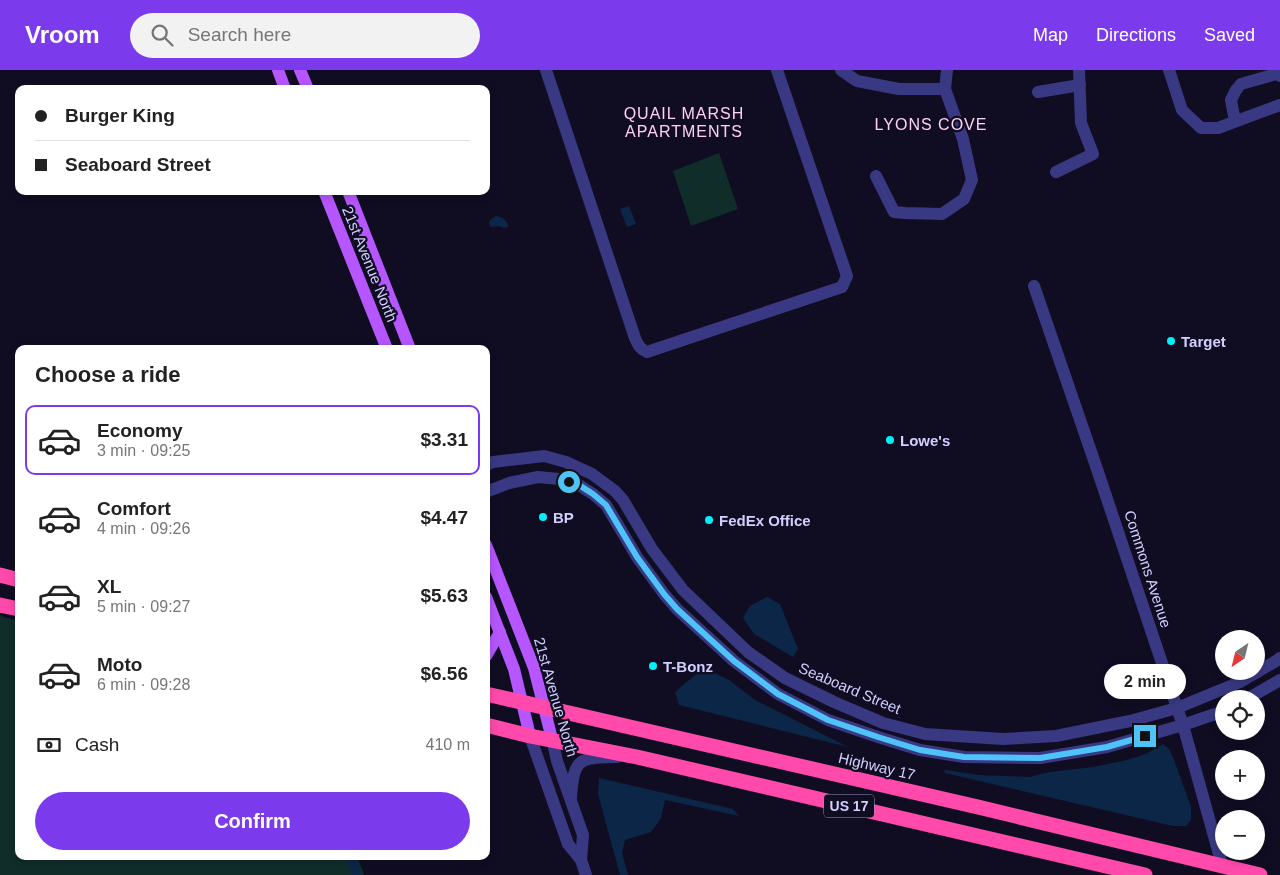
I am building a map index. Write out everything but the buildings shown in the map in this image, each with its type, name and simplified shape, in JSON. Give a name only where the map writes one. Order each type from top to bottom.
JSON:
[{"type":"highway","points":[[0,575],[15,579]]},
{"type":"highway","points":[[0,605],[15,608]]},
{"type":"highway","name":"Highway 17","points":[[490,695],[978,807],[1260,875]]},
{"type":"highway","name":"US 17","points":[[490,727],[637,757],[1145,875]]},
{"type":"main road","points":[[278,70],[284,85]]},
{"type":"main road","points":[[300,70],[306,85]]},
{"type":"main road","name":"21st Avenue North","points":[[326,195],[385,345]]},
{"type":"main road","name":"21st Avenue North","points":[[350,195],[408,345]]},
{"type":"main road","name":"21st Avenue North","points":[[490,555],[534,668],[552,739]]},
{"type":"main road","name":"21st Avenue North","points":[[490,607],[514,669],[530,736]]},
{"type":"main road","points":[[490,649],[500,632]]},
{"type":"street","points":[[546,70],[635,338],[638,346],[647,352],[842,287],[846,276],[777,70]]},
{"type":"street","points":[[841,70],[857,81],[899,89],[945,88]]},
{"type":"street","points":[[876,176],[894,212],[942,214],[964,199],[972,180],[963,139],[945,88],[947,70]]},
{"type":"street","points":[[1056,172],[1093,154],[1081,123],[1079,70]]},
{"type":"street","points":[[1169,70],[1182,110],[1201,128],[1218,128],[1280,105]]},
{"type":"street","points":[[1235,121],[1231,100],[1241,84],[1276,74],[1280,76]]},
{"type":"street","points":[[1038,92],[1080,85]]},
{"type":"street","name":"Commons Avenue","points":[[1034,286],[1183,725],[1222,865]]},
{"type":"street","name":"Seaboard Street","points":[[490,463],[544,456],[566,462],[592,474],[615,491],[623,500],[652,549],[683,590],[748,652],[785,678],[834,702],[884,723],[925,734],[1003,739],[1056,736],[1130,721],[1177,708],[1240,682],[1280,658]]},
{"type":"street","points":[[490,490],[509,483],[538,477],[559,478],[579,485],[606,505],[637,557],[677,609],[734,661],[778,694],[828,720],[920,750],[964,757],[1040,758],[1107,747],[1215,714]]},
{"type":"street","points":[[1263,690],[1280,680]]},
{"type":"street","name":"21st Avenue North","points":[[530,736],[568,844],[581,860],[586,875]]},
{"type":"street","name":"21st Avenue North","points":[[552,739],[556,761],[583,835],[581,860]]},
{"type":"street","points":[[570,802],[574,770],[580,763],[586,759],[637,757]]},
{"type":"green space","points":[[719,153],[738,209],[691,226],[673,171]]},
{"type":"green space","points":[[0,616],[15,620],[15,860],[358,860],[364,875],[0,875]]},
{"type":"water","points":[[629,206],[636,224],[627,227],[620,209]]},
{"type":"water","points":[[496,216],[504,219],[508,227],[491,227],[489,224],[490,220]]},
{"type":"water","points":[[767,597],[780,604],[798,649],[793,657],[754,634],[743,618],[750,606]]},
{"type":"water","points":[[706,669],[729,680],[755,700],[848,747],[679,705],[675,692],[694,676]]},
{"type":"water","points":[[1163,744],[1169,749],[1173,757],[1191,807],[1191,820],[1186,826],[1173,826],[945,773],[944,771],[978,775],[1029,777],[1127,760],[1146,754]]},
{"type":"water","points":[[599,778],[733,809],[739,816],[665,800],[661,818],[651,832],[625,840],[622,853],[628,875],[620,875],[598,794]]},
{"type":"water","points":[[346,860],[357,860],[362,875],[352,875]]},
{"type":"place","name":"Target","points":[[1171,341]]},
{"type":"place","name":"Lowe's","points":[[890,440]]},
{"type":"place","name":"BP","points":[[543,517]]},
{"type":"place","name":"FedEx Office","points":[[709,520]]},
{"type":"place","name":"T-Bonz","points":[[653,666]]},
{"type":"district","name":"QUAIL MARSH APARTMENTS","points":[[684,122]]},
{"type":"district","name":"LYONS COVE","points":[[931,124]]},
{"type":"route","points":[[569,482],[579,485],[606,505],[637,557],[677,609],[734,661],[778,694],[828,720],[920,750],[964,757],[1040,758],[1107,747],[1145,736]]}]
